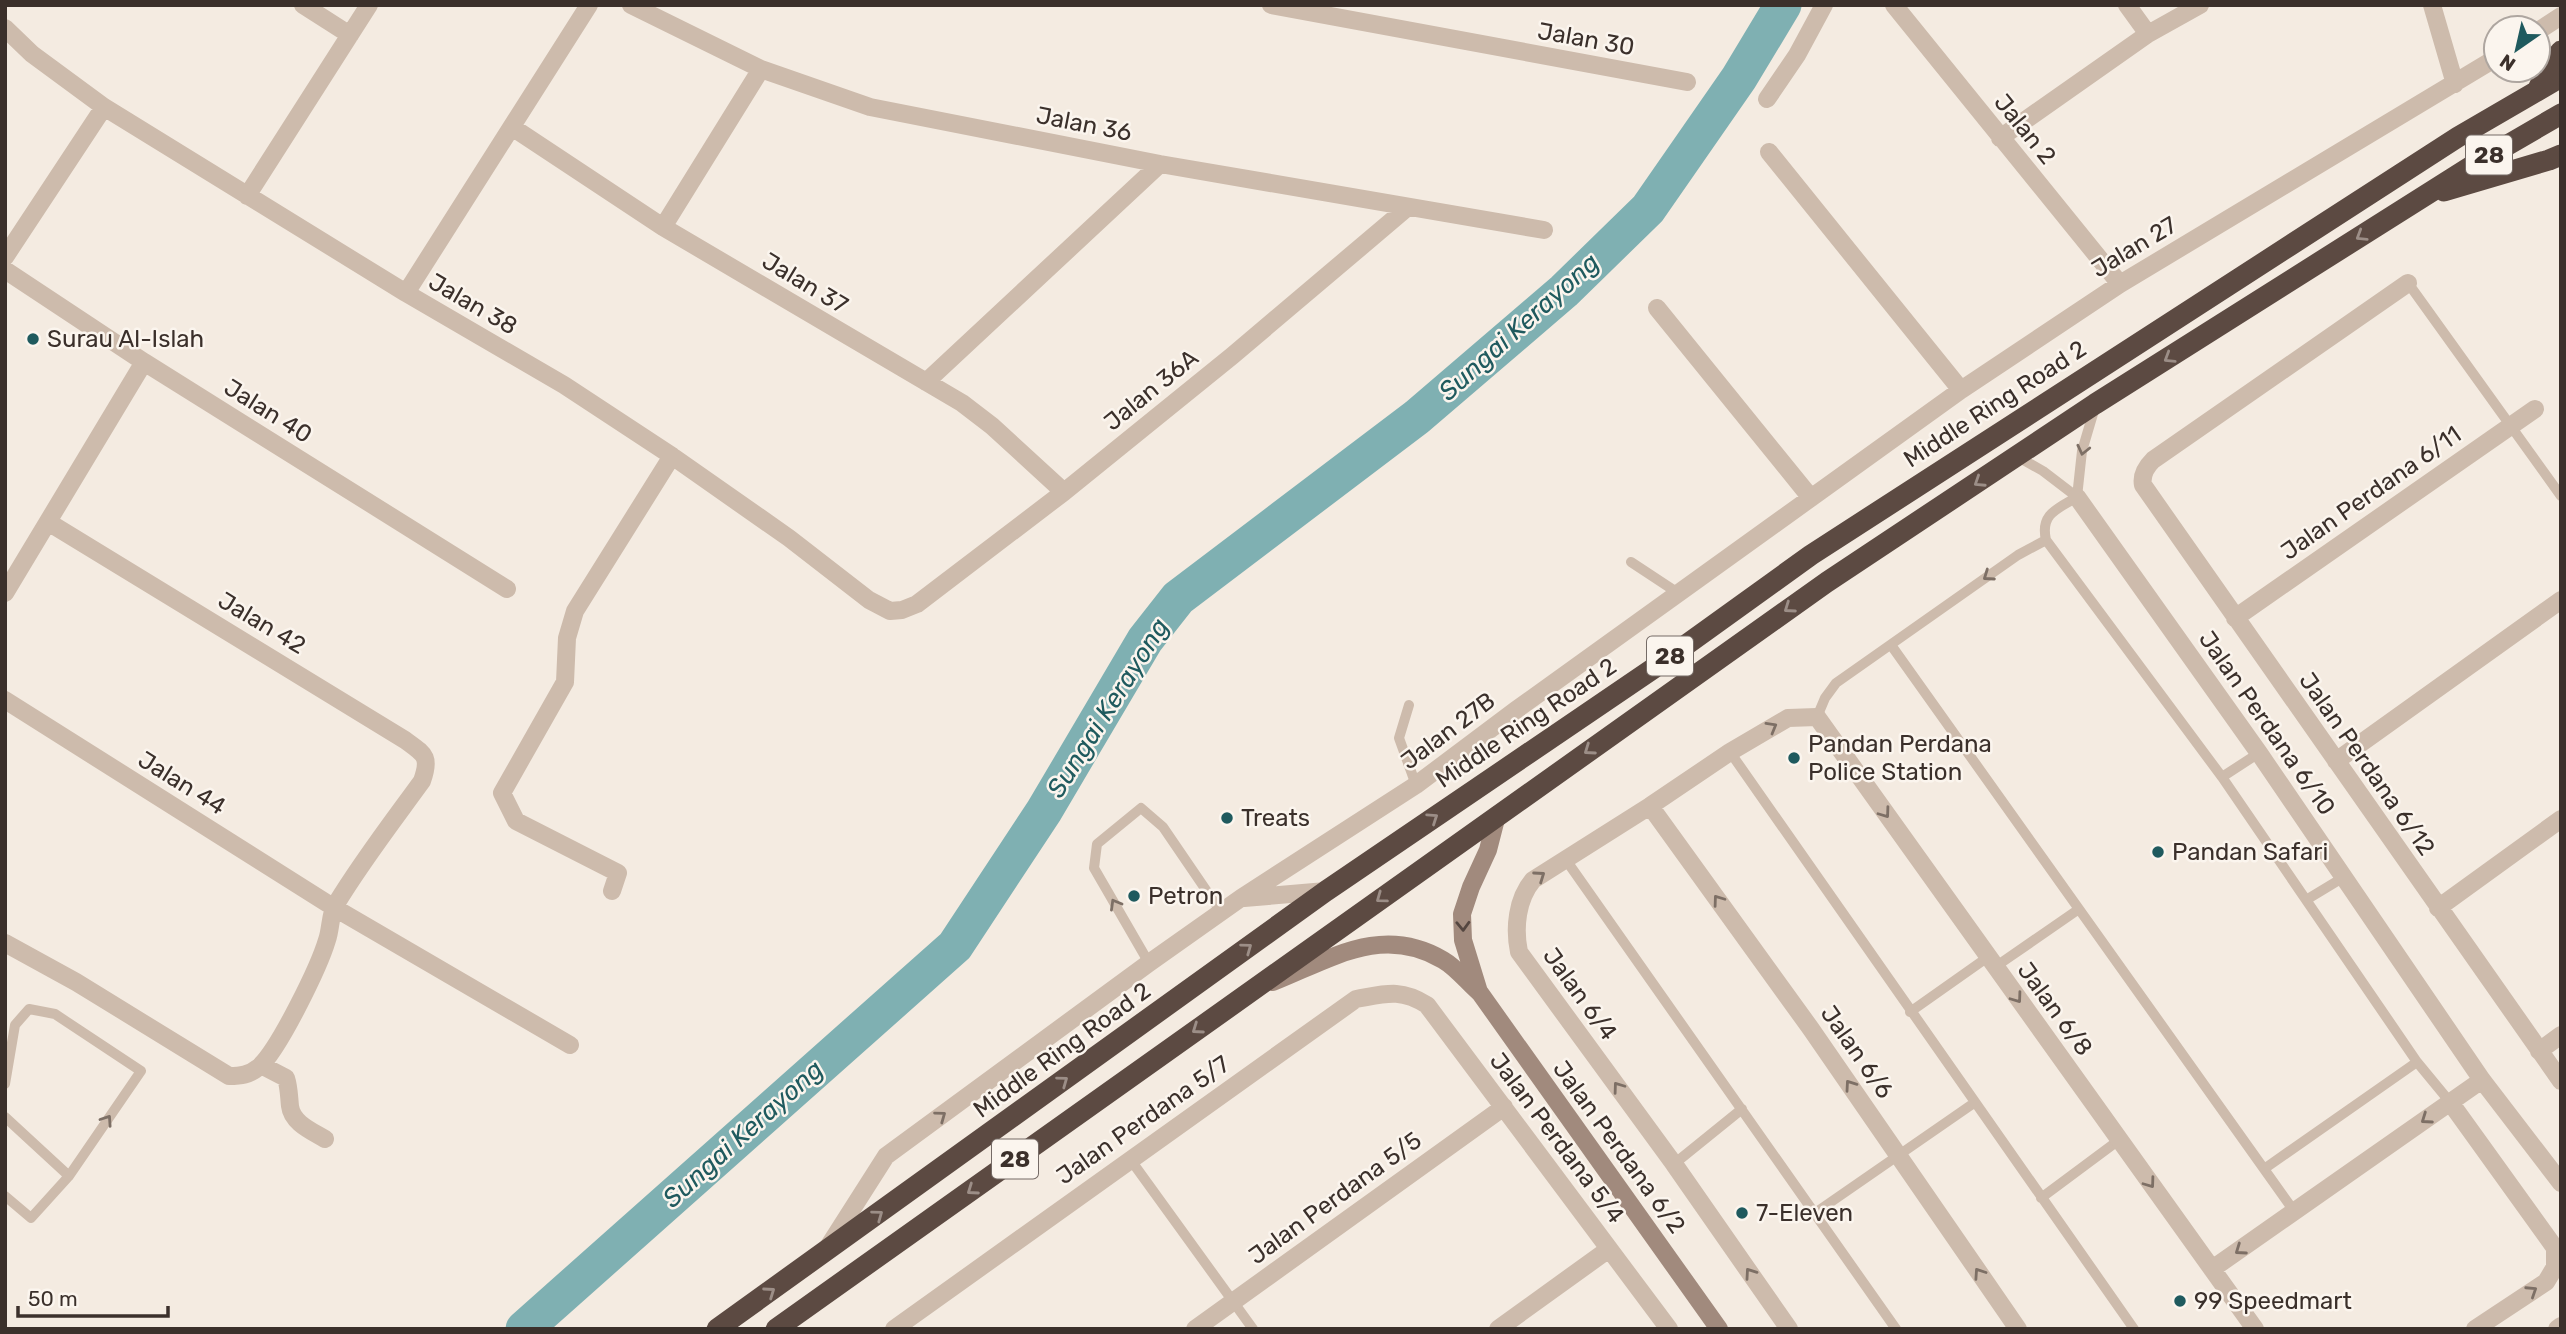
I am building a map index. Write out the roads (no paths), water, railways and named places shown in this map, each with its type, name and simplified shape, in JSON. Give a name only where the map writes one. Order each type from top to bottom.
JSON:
[{"type":"highway","points":[[2538,89],[2550,64],[2561,51]]},
{"type":"highway","name":"Middle Ring Road 2","points":[[717,1329],[1326,891],[1654,668],[1811,555],[2388,182],[2561,77]]},
{"type":"highway","name":"28","points":[[776,1329],[1827,582],[2095,404],[2419,199],[2561,114]]},
{"type":"highway","points":[[2419,199],[2561,155]]},
{"type":"street","points":[[303,5],[350,35]]},
{"type":"street","points":[[247,196],[369,5]]},
{"type":"street","points":[[406,293],[589,5]]},
{"type":"street","name":"Jalan 36","points":[[631,5],[761,69],[870,107],[1160,164],[1544,230]]},
{"type":"street","name":"Jalan 30","points":[[1270,5],[1687,82]]},
{"type":"street","points":[[1767,99],[1797,55],[1824,5]]},
{"type":"street","name":"Jalan 2","points":[[1894,5],[2120,284]]},
{"type":"street","points":[[2127,5],[2148,34]]},
{"type":"street","points":[[2000,138],[2148,34],[2200,5]]},
{"type":"street","points":[[2432,5],[2455,84]]},
{"type":"street","name":"Jalan 38","points":[[5,28],[32,54],[104,107],[406,293],[564,385],[672,456],[789,538],[869,600],[890,611],[917,604]]},
{"type":"street","name":"Jalan 27","points":[[1811,498],[1961,390],[2120,284],[2482,67]]},
{"type":"street","points":[[663,227],[761,69]]},
{"type":"street","points":[[5,257],[104,107]]},
{"type":"street","name":"Jalan 37","points":[[512,127],[663,227],[962,403],[992,426],[1064,492]]},
{"type":"street","points":[[1769,152],[1961,390]]},
{"type":"street","points":[[926,383],[1160,164]]},
{"type":"street","name":"Jalan 36A","points":[[917,604],[1064,492],[1232,356],[1408,207]]},
{"type":"street","name":"Jalan 40","points":[[5,270],[144,362],[507,589]]},
{"type":"street","name":"Jalan Perdana 6/12","points":[[2408,283],[2153,460],[2144,472],[2143,485],[2561,1081]]},
{"type":"street","points":[[1657,308],[1811,498]]},
{"type":"street","points":[[5,593],[144,362]]},
{"type":"street","name":"Jalan Perdana 6/11","points":[[2235,618],[2535,409]]},
{"type":"street","points":[[612,891],[618,873],[516,821],[502,793],[565,682],[567,638],[575,611],[672,456]]},
{"type":"street","name":"Jalan Perdana 6/10","points":[[2077,497],[2259,753],[2482,1080],[2561,1184]]},
{"type":"street","name":"Jalan 27B","points":[[823,1255],[886,1156],[1241,898],[1416,785],[1811,498]]},
{"type":"street","name":"Jalan 42","points":[[48,522],[424,754],[427,762],[422,780],[333,907]]},
{"type":"street","points":[[2336,761],[2561,600]]},
{"type":"street","name":"Jalan 44","points":[[5,700],[333,907],[570,1045]]},
{"type":"street","name":"Jalan 6/4","points":[[1788,1329],[1674,1164],[1519,952],[1516,936],[1523,892],[1533,880],[1730,752],[1788,718],[1817,717]]},
{"type":"street","name":"Jalan 6/8","points":[[1817,717],[2255,1329]]},
{"type":"street","name":"Jalan 6/6","points":[[1650,806],[1811,1029],[2018,1329]]},
{"type":"street","name":"Jalan Perdana 6/2","points":[[1480,993],[1463,940],[1462,914],[1488,850],[1497,815]]},
{"type":"street","points":[[2438,908],[2561,819]]},
{"type":"street","points":[[1241,898],[1326,891]]},
{"type":"street","points":[[5,943],[76,982],[229,1076],[242,1076],[261,1065],[279,1040],[322,954],[333,907]]},
{"type":"street","name":"Jalan Perdana 6/2","points":[[1253,990],[1364,946],[1388,943],[1416,946],[1446,961],[1480,993],[1719,1329]]},
{"type":"street","name":"Jalan Perdana 5/4","points":[[1394,992],[1413,996],[1427,1005],[1669,1329]]},
{"type":"street","name":"Jalan Perdana 5/7","points":[[894,1329],[1356,999],[1394,992]]},
{"type":"street","points":[[2539,1051],[2561,1035]]},
{"type":"street","points":[[261,1065],[286,1078],[290,1110],[305,1127],[325,1139]]},
{"type":"street","points":[[2212,1269],[2482,1080]]},
{"type":"street","points":[[2450,1102],[2556,1248],[2555,1266],[2546,1282],[2475,1329]]},
{"type":"street","name":"Jalan Perdana 5/5","points":[[1195,1329],[1504,1107]]},
{"type":"street","points":[[1498,1329],[1609,1249]]},
{"type":"lane","points":[[2408,283],[2561,496]]},
{"type":"lane","points":[[2077,497],[2082,451],[2095,404]]},
{"type":"lane","points":[[2018,457],[2043,471],[2077,497]]},
{"type":"lane","points":[[2077,497],[2050,514],[2043,528],[2046,540],[2222,777],[2417,1062],[2450,1102]]},
{"type":"lane","points":[[1817,717],[1825,698],[1836,683],[2018,555],[2046,540]]},
{"type":"lane","points":[[1631,562],[1678,593]]},
{"type":"lane","points":[[1891,645],[2294,1211]]},
{"type":"lane","points":[[1409,705],[1399,738],[1416,785]]},
{"type":"lane","points":[[1730,752],[2134,1329]]},
{"type":"lane","points":[[2222,777],[2259,753]]},
{"type":"lane","points":[[1149,963],[1094,868],[1097,844],[1140,808],[1163,827],[1221,912]]},
{"type":"lane","points":[[1566,860],[1896,1329]]},
{"type":"lane","points":[[2306,900],[2344,877]]},
{"type":"lane","points":[[1910,1012],[2079,909]]},
{"type":"lane","points":[[5,1084],[15,1025],[29,1010],[55,1014],[141,1071],[69,1176],[31,1218],[5,1196]]},
{"type":"lane","points":[[2264,1169],[2417,1062]]},
{"type":"lane","points":[[1815,1213],[1974,1103]]},
{"type":"lane","points":[[1674,1164],[1742,1109]]},
{"type":"lane","points":[[5,1117],[69,1176]]},
{"type":"lane","points":[[2040,1198],[2119,1140]]},
{"type":"lane","points":[[1130,1159],[1253,1329]]},
{"type":"waterway","name":"Sungai Kerayong","points":[[524,1329],[955,946],[1044,811],[1145,640],[1178,598],[1417,417],[1564,291],[1648,209],[1739,78],[1783,5]]},
{"type":"place","name":"Surau Al-Islah","points":[[33,339]]},
{"type":"place","name":"Pandan Perdana Police Station","points":[[1794,758]]},
{"type":"place","name":"Treats","points":[[1227,818]]},
{"type":"place","name":"Pandan Safari","points":[[2158,852]]},
{"type":"place","name":"Petron","points":[[1134,896]]},
{"type":"place","name":"7-Eleven","points":[[1742,1213]]},
{"type":"place","name":"99 Speedmart","points":[[2180,1301]]}]
